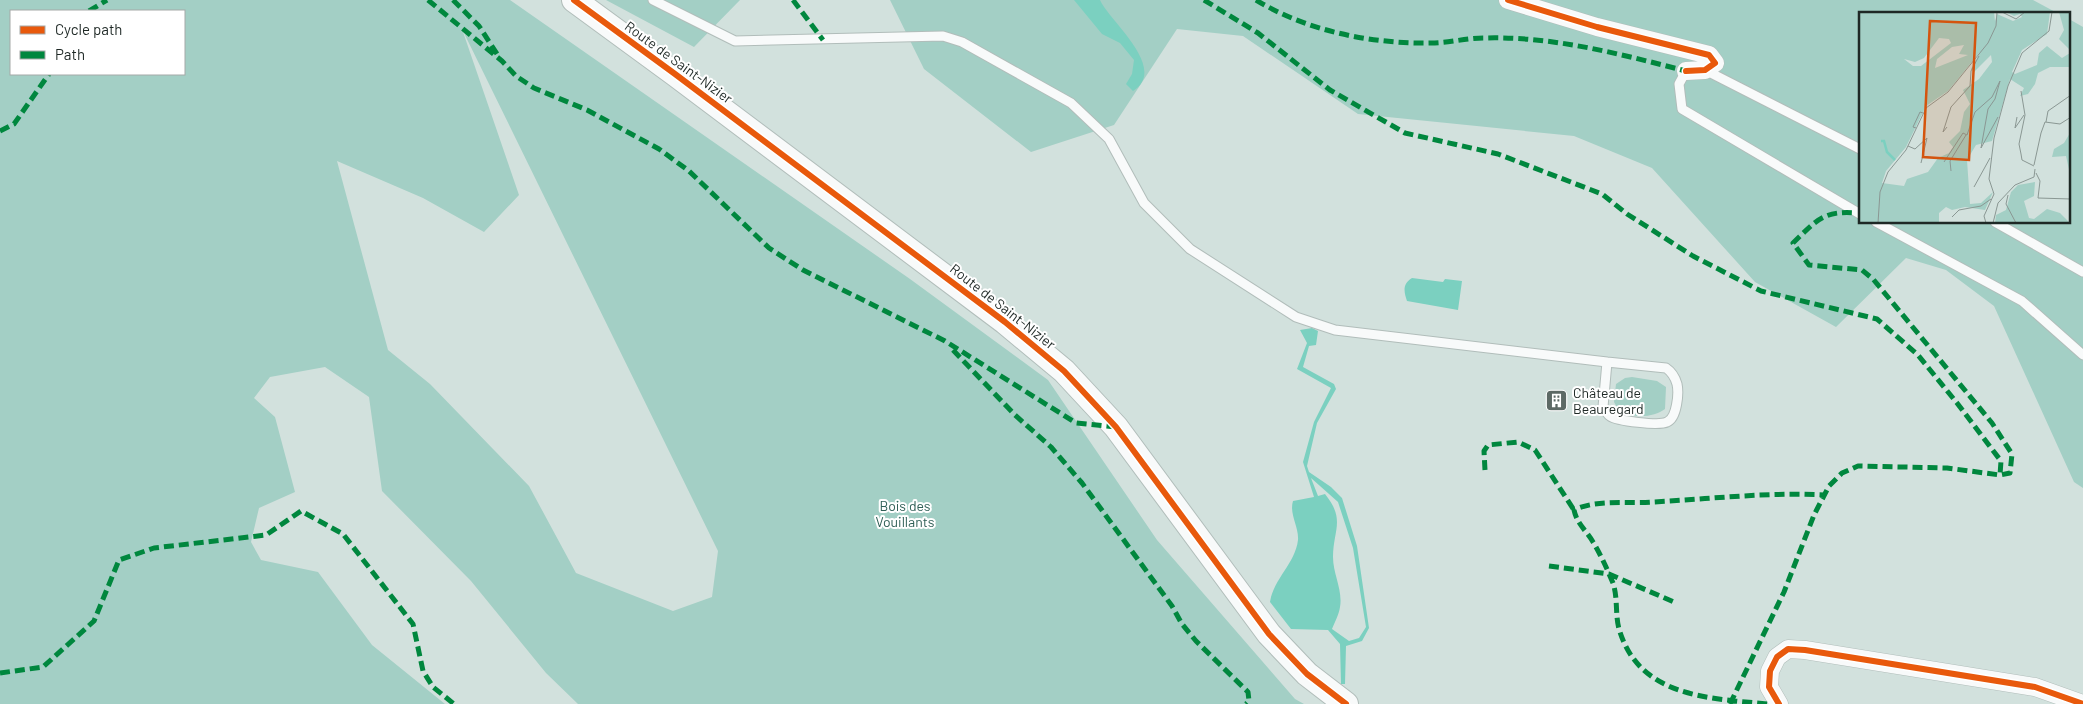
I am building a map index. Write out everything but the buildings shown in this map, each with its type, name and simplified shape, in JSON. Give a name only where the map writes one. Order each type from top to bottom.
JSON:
[{"type":"main road","name":"Route de Saint-Nizier","points":[[574,0],[1005,322],[1064,371],[1116,427],[1269,634],[1307,674],[1346,704]]},
{"type":"street","points":[[1508,0],[1597,27],[1709,55],[1715,63],[1705,70],[1686,71]]},
{"type":"street","points":[[1780,704],[1769,687],[1770,671],[1777,657],[1788,649],[1805,650],[2035,687],[2083,704]]},
{"type":"lane","points":[[653,0],[735,41],[943,36],[962,42],[1071,104],[1109,139],[1144,203],[1165,226],[1190,248],[1296,317],[1335,330],[1666,368],[1673,374],[1677,385],[1675,416],[1668,422],[1661,423],[1621,420],[1609,416],[1603,407],[1607,362]]},
{"type":"lane","points":[[1705,70],[1859,148]]},
{"type":"lane","points":[[1686,71],[1679,84],[1682,109],[1859,214]]},
{"type":"lane","points":[[1880,224],[2022,301],[2083,355]]},
{"type":"lane","points":[[1999,224],[2083,272]]},
{"type":"green space","name":"Bois des Vouillants","points":[[0,0],[510,0],[910,279],[1048,380],[1157,540],[1295,699],[1304,704],[578,704],[546,673],[471,581],[382,491],[369,397],[325,367],[270,377],[254,398],[275,417],[295,492],[259,508],[251,542],[261,560],[318,572],[372,645],[445,704],[0,704]],"holes":[[[462,29],[718,551],[712,597],[673,611],[576,573],[529,486],[430,384],[388,350],[337,161],[423,198],[484,232],[519,195]]]},
{"type":"green space","points":[[606,0],[740,0],[694,47]]},
{"type":"green space","points":[[890,0],[2033,0],[2055,12],[1859,12],[1859,224],[2070,224],[2070,20],[2083,27],[2083,488],[2074,482],[1994,306],[1946,270],[1906,258],[1836,327],[1755,282],[1652,168],[1574,136],[1358,114],[1243,36],[1177,29],[1114,125],[1031,152],[924,69]]},
{"type":"green space","points":[[1632,377],[1657,381],[1666,387],[1665,409],[1653,415],[1638,416],[1630,415],[1618,408],[1614,402],[1616,384],[1625,378]]},
{"type":"shaded area","points":[[1074,0],[1100,0],[1133,45],[1141,58],[1144,70],[1142,81],[1133,91],[1126,84],[1132,74],[1134,60],[1120,43],[1102,34]]},
{"type":"shaded area","points":[[1412,278],[1443,282],[1445,279],[1462,281],[1458,310],[1407,301],[1405,286]]},
{"type":"shaded area","points":[[1312,328],[1318,331],[1316,345],[1309,346],[1303,367],[1334,384],[1336,389],[1317,423],[1307,466],[1309,472],[1331,487],[1342,498],[1357,546],[1369,628],[1362,641],[1346,646],[1345,684],[1341,684],[1340,644],[1328,630],[1291,629],[1270,602],[1272,593],[1296,549],[1298,535],[1292,511],[1293,501],[1314,497],[1303,462],[1314,422],[1331,388],[1297,369],[1307,343],[1300,330]],"holes":[[[1311,478],[1338,502],[1353,548],[1366,627],[1359,638],[1349,641],[1332,629],[1341,601],[1333,557],[1337,518],[1325,494],[1318,496]]]},
{"type":"marked path","points":[[91,10],[107,0]]},
{"type":"marked path","points":[[428,0],[502,61],[516,76],[534,88],[587,110],[659,149],[689,171],[769,248],[803,270],[945,341],[1076,423],[1116,427]]},
{"type":"marked path","points":[[453,0],[479,26],[497,54]]},
{"type":"marked path","points":[[793,0],[823,40]]},
{"type":"marked path","points":[[1204,0],[1258,33],[1330,90],[1405,133],[1498,154],[1602,194],[1627,214],[1693,256],[1761,291],[1877,319],[1918,355],[1957,403],[2001,461],[2000,475]]},
{"type":"marked path","points":[[1256,0],[1296,20],[1340,34],[1363,38],[1408,43],[1431,43],[1484,38],[1535,40],[1586,47],[1686,71]]},
{"type":"marked path","points":[[0,131],[14,124],[48,75]]},
{"type":"marked path","points":[[1730,704],[1784,592],[1814,515],[1829,486],[1842,473],[1858,466],[1947,468],[2000,475],[2010,473],[2012,454],[1992,423],[1873,279],[1862,270],[1809,265],[1793,243],[1814,223],[1828,215],[1857,213]]},
{"type":"marked path","points":[[953,350],[1015,415],[1051,447],[1082,483],[1172,606],[1182,624],[1196,641],[1248,692],[1249,701],[1246,704]]},
{"type":"marked path","points":[[1485,470],[1484,451],[1488,445],[1518,442],[1535,450],[1574,510]]},
{"type":"marked path","points":[[1767,704],[1699,696],[1678,690],[1659,681],[1642,669],[1629,652],[1619,629],[1611,578],[1599,552],[1579,523],[1574,510],[1602,503],[1653,502],[1760,495],[1824,495]]},
{"type":"marked path","points":[[0,673],[43,667],[94,621],[119,560],[154,548],[266,535],[301,511],[343,534],[413,624],[423,671],[433,687],[454,704]]},
{"type":"marked path","points":[[1549,566],[1609,574],[1674,602]]},
{"type":"cycle path","points":[[574,0],[1005,322],[1064,371],[1116,427],[1269,634],[1307,674],[1346,704]]},
{"type":"cycle path","points":[[1508,0],[1597,27],[1709,55],[1715,63],[1705,70],[1686,71]]},
{"type":"cycle path","points":[[1779,704],[1769,687],[1770,671],[1777,657],[1788,649],[1805,650],[2035,687],[2083,704]]},
{"type":"place","name":"Château de Beauregard","points":[[1557,400]]}]
